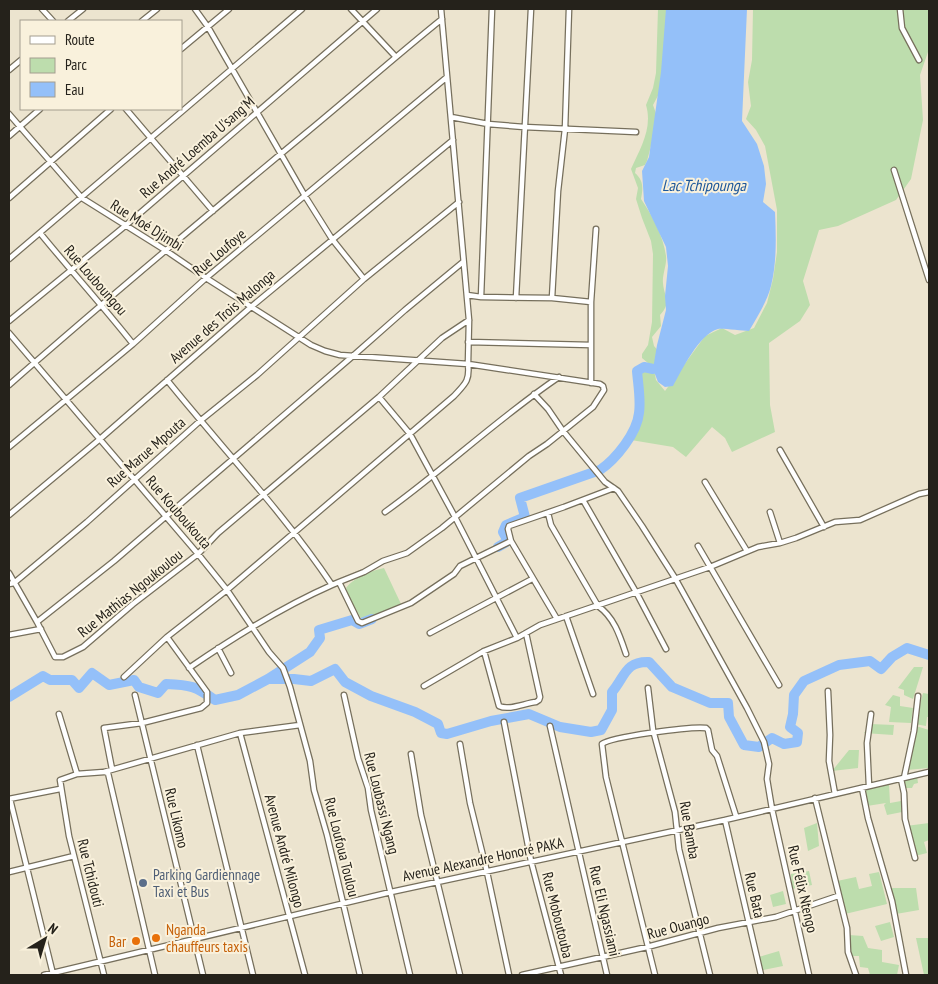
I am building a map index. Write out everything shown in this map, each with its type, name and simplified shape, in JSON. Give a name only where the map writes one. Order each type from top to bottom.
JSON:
[{"type":"street","points":[[42,9],[51,20]]},
{"type":"street","points":[[69,20],[83,9]]},
{"type":"street","points":[[143,20],[157,9]]},
{"type":"street","points":[[195,9],[208,27],[332,238],[364,279]]},
{"type":"street","points":[[182,48],[229,9]]},
{"type":"street","points":[[9,259],[302,9]]},
{"type":"street","points":[[351,9],[395,56]]},
{"type":"street","name":"Rue André Loemba U'sang'M","points":[[9,321],[125,226],[377,9]]},
{"type":"street","points":[[124,677],[167,637],[228,590],[295,534],[347,486],[454,396],[467,381],[469,373],[469,320],[441,9]]},
{"type":"street","points":[[481,297],[492,9]]},
{"type":"street","points":[[516,298],[531,9]]},
{"type":"street","points":[[552,298],[558,191],[565,129],[569,9]]},
{"type":"street","points":[[900,9],[902,28],[919,60]]},
{"type":"street","points":[[9,385],[165,250],[395,56],[442,19]]},
{"type":"street","points":[[9,70],[20,61]]},
{"type":"street","name":"Rue Loufoye","points":[[9,448],[133,344],[206,278],[447,78]]},
{"type":"street","points":[[9,136],[39,110]]},
{"type":"street","points":[[9,198],[110,110]]},
{"type":"street","points":[[127,110],[213,211]]},
{"type":"street","name":"Rue Moé Djimbi","points":[[9,114],[82,198],[251,307],[325,351],[340,355],[468,364],[591,383]]},
{"type":"street","points":[[451,117],[488,124],[524,127],[636,132]]},
{"type":"street","name":"Avenue des Trois Malonga","points":[[9,514],[100,439],[332,238],[454,140]]},
{"type":"street","points":[[894,170],[929,280]]},
{"type":"street","name":"Rue Marue Mpouta","points":[[11,584],[87,522],[364,279],[459,202]]},
{"type":"street","points":[[189,668],[218,648],[304,598],[332,584],[364,572],[383,560],[407,553],[593,407],[604,390],[603,386],[591,383],[591,302],[596,229]]},
{"type":"street","name":"Rue Louboungou","points":[[40,234],[70,271],[102,305],[133,344]]},
{"type":"street","points":[[38,622],[114,560],[463,262]]},
{"type":"street","points":[[467,295],[481,297],[552,298],[591,302]]},
{"type":"street","points":[[198,554],[218,532],[379,397],[442,338],[469,320]]},
{"type":"street","name":"Rue Kouboukouta","points":[[9,333],[228,590],[269,652],[283,668],[300,725]]},
{"type":"street","points":[[468,342],[591,346]]},
{"type":"street","points":[[386,512],[534,394],[559,377]]},
{"type":"street","points":[[167,380],[264,495],[312,555],[332,584]]},
{"type":"street","name":"Rue Félix Ntengo","points":[[534,394],[605,482],[618,490],[642,526],[675,578],[764,742],[769,764],[767,778],[772,809],[809,975]]},
{"type":"street","points":[[379,397],[410,434],[517,638]]},
{"type":"street","points":[[780,450],[824,528]]},
{"type":"street","points":[[705,482],[746,551]]},
{"type":"street","points":[[557,619],[511,541],[508,528],[509,526],[614,488]]},
{"type":"street","points":[[424,686],[484,651],[517,638],[540,625],[710,567],[758,547],[780,544],[835,522],[860,520],[920,494],[929,492]]},
{"type":"street","points":[[583,500],[636,592],[666,649]]},
{"type":"street","points":[[548,512],[551,525],[598,606],[607,612],[626,654]]},
{"type":"street","points":[[770,512],[780,544]]},
{"type":"street","points":[[339,582],[358,621],[364,624],[412,603],[454,574],[460,566],[511,541]]},
{"type":"street","points":[[698,546],[779,685]]},
{"type":"street","name":"Rue Mathias Ngoukoulou","points":[[9,573],[11,584],[38,622],[53,655],[58,658],[83,647],[133,604],[198,554]]},
{"type":"street","points":[[430,633],[532,579]]},
{"type":"street","points":[[566,616],[594,694]]},
{"type":"street","points":[[9,635],[41,630]]},
{"type":"street","points":[[484,651],[499,706],[508,708],[536,702],[540,697],[526,633]]},
{"type":"street","points":[[112,769],[104,728],[142,723],[201,708],[206,705],[206,692],[167,637]]},
{"type":"street","points":[[218,648],[231,673]]},
{"type":"street","name":"Rue Bamba","points":[[648,688],[654,733],[675,812],[679,849],[710,975]]},
{"type":"street","points":[[828,691],[829,762],[835,794]]},
{"type":"street","name":"Rue Likomo","points":[[135,695],[203,975]]},
{"type":"street","name":"Rue Loubassi Ngang","points":[[344,695],[358,758],[368,788],[370,810],[410,975]]},
{"type":"street","points":[[915,858],[905,818],[903,778],[914,731],[918,696]]},
{"type":"street","points":[[59,714],[77,774],[104,772],[240,733],[300,725]]},
{"type":"street","points":[[870,786],[867,744],[871,714]]},
{"type":"street","name":"Rue Moboutouba","points":[[504,722],[531,862],[561,975]]},
{"type":"street","name":"Rue Loufoua Toulou","points":[[300,725],[310,761],[314,790],[327,836],[360,975]]},
{"type":"street","name":"Rue Eli Ngassiami","points":[[550,726],[607,975]]},
{"type":"street","points":[[654,975],[606,777],[602,744],[615,739],[654,733],[707,728],[712,750],[717,756],[736,816]]},
{"type":"street","name":"Avenue André Milongo","points":[[240,733],[305,975]]},
{"type":"street","points":[[460,744],[470,803],[509,975]]},
{"type":"street","points":[[197,745],[254,975]]},
{"type":"street","points":[[411,754],[421,815],[460,975]]},
{"type":"street","points":[[104,772],[108,773],[155,975]]},
{"type":"street","name":"Avenue Alexandre Honoré PAKA","points":[[44,975],[391,892],[676,829],[725,820],[929,772]]},
{"type":"street","name":"Rue Tchidouti","points":[[77,774],[63,778],[60,781],[60,789],[74,856],[104,975]]},
{"type":"street","points":[[862,788],[868,818],[892,901],[906,975]]},
{"type":"street","points":[[53,974],[10,799],[60,789]]},
{"type":"street","points":[[815,798],[847,928],[848,952],[856,975]]},
{"type":"street","name":"Rue Bata","points":[[725,820],[761,975]]},
{"type":"street","points":[[9,872],[74,856]]},
{"type":"street","name":"Rue Ouango","points":[[522,975],[647,947],[718,928],[795,912],[838,896]]},
{"type":"green space","points":[[658,9],[672,9],[661,90],[653,105],[658,119],[647,161],[645,165],[636,168],[635,173],[642,185],[641,199],[656,226],[666,256],[663,280],[666,306],[660,315],[661,326],[652,337],[654,346],[662,355],[657,366],[653,365],[656,380],[665,391],[705,336],[722,328],[735,335],[754,328],[767,303],[773,279],[777,252],[777,210],[765,146],[756,130],[746,119],[751,106],[748,82],[752,60],[753,9],[929,9],[929,49],[920,75],[923,120],[911,179],[896,200],[838,226],[819,230],[803,281],[810,305],[800,321],[769,343],[770,405],[775,432],[732,452],[725,438],[712,427],[686,457],[673,447],[631,440],[638,396],[638,377],[648,363],[642,358],[642,354],[648,345],[652,322],[653,254],[651,241],[636,199],[638,188],[631,169],[647,130],[648,114],[646,105],[653,88],[656,73]]},
{"type":"green space","points":[[384,568],[401,604],[369,620],[362,620],[346,588],[358,578]]},
{"type":"green space","points":[[914,667],[923,667],[913,699],[904,695],[904,690],[898,688]]},
{"type":"green space","points":[[923,693],[929,694],[929,717],[927,717],[926,726],[915,724]]},
{"type":"green space","points":[[893,695],[900,697],[900,706],[913,708],[911,723],[889,722],[891,707],[885,705]]},
{"type":"green space","points":[[870,724],[894,725],[893,735],[864,733]]},
{"type":"green space","points":[[916,726],[929,730],[929,768],[907,770]]},
{"type":"green space","points":[[849,750],[859,750],[858,768],[832,771]]},
{"type":"green space","points":[[917,776],[918,783],[914,784],[912,788],[904,788],[903,779]]},
{"type":"green space","points":[[889,784],[890,803],[901,801],[902,812],[887,815],[884,805],[886,803],[867,806],[865,788]]},
{"type":"green space","points":[[817,823],[819,846],[808,851],[804,828]]},
{"type":"green space","points":[[929,823],[929,840],[924,842],[927,853],[915,856],[906,826]]},
{"type":"green space","points":[[809,871],[812,885],[792,889],[791,874]]},
{"type":"green space","points":[[879,872],[887,904],[845,914],[837,881],[856,877],[859,889],[872,886],[869,874]]},
{"type":"green space","points":[[891,888],[916,888],[919,910],[896,914]]},
{"type":"green space","points":[[783,891],[786,904],[773,907],[770,895]]},
{"type":"green space","points":[[890,922],[894,937],[881,941],[875,926]]},
{"type":"green space","points":[[849,935],[863,936],[868,948],[882,950],[882,962],[899,965],[897,975],[870,975],[868,968],[860,967],[859,956],[852,956]]},
{"type":"green space","points":[[916,938],[929,938],[929,975],[924,975]]},
{"type":"green space","points":[[779,951],[783,966],[758,971],[755,958]]},
{"type":"water","name":"Lac Tchipounga","points":[[666,9],[747,9],[742,121],[757,144],[764,166],[766,184],[763,202],[775,212],[776,240],[771,286],[764,304],[749,331],[718,329],[711,332],[692,353],[673,386],[665,387],[658,382],[653,369],[666,310],[665,296],[668,266],[666,247],[644,201],[642,171],[649,157],[661,72]]},
{"type":"waterway","points":[[498,547],[508,541],[503,532],[506,525],[525,517],[520,498],[600,470],[613,459],[625,445],[637,421],[640,403],[637,371],[644,367],[653,369]]},
{"type":"waterway","points":[[9,697],[43,676],[50,680],[72,680],[79,688],[92,673],[109,685],[134,680],[139,687],[158,693],[166,684],[181,685],[197,689],[215,700],[238,695],[268,679],[310,652],[320,638],[319,630],[352,620],[359,624],[372,619]]},
{"type":"waterway","points":[[268,679],[311,681],[335,669],[345,682],[371,696],[415,712],[438,724],[441,733],[447,734],[491,721],[529,714],[560,727],[591,732],[601,730],[612,710],[612,692],[626,671],[635,664],[649,662],[672,687],[710,703],[728,703],[729,717],[744,745],[759,747],[772,738],[784,744],[797,742],[798,733],[790,727],[794,695],[804,681],[839,665],[870,661],[881,669],[892,657],[907,648],[929,655]]},
{"type":"place","name":"Parking Gardiennage Taxi et Bus","points":[[143,883]]},
{"type":"place","name":"Nganda chauffeurs taxis","points":[[156,938]]},
{"type":"place","name":"Bar","points":[[136,941]]}]
